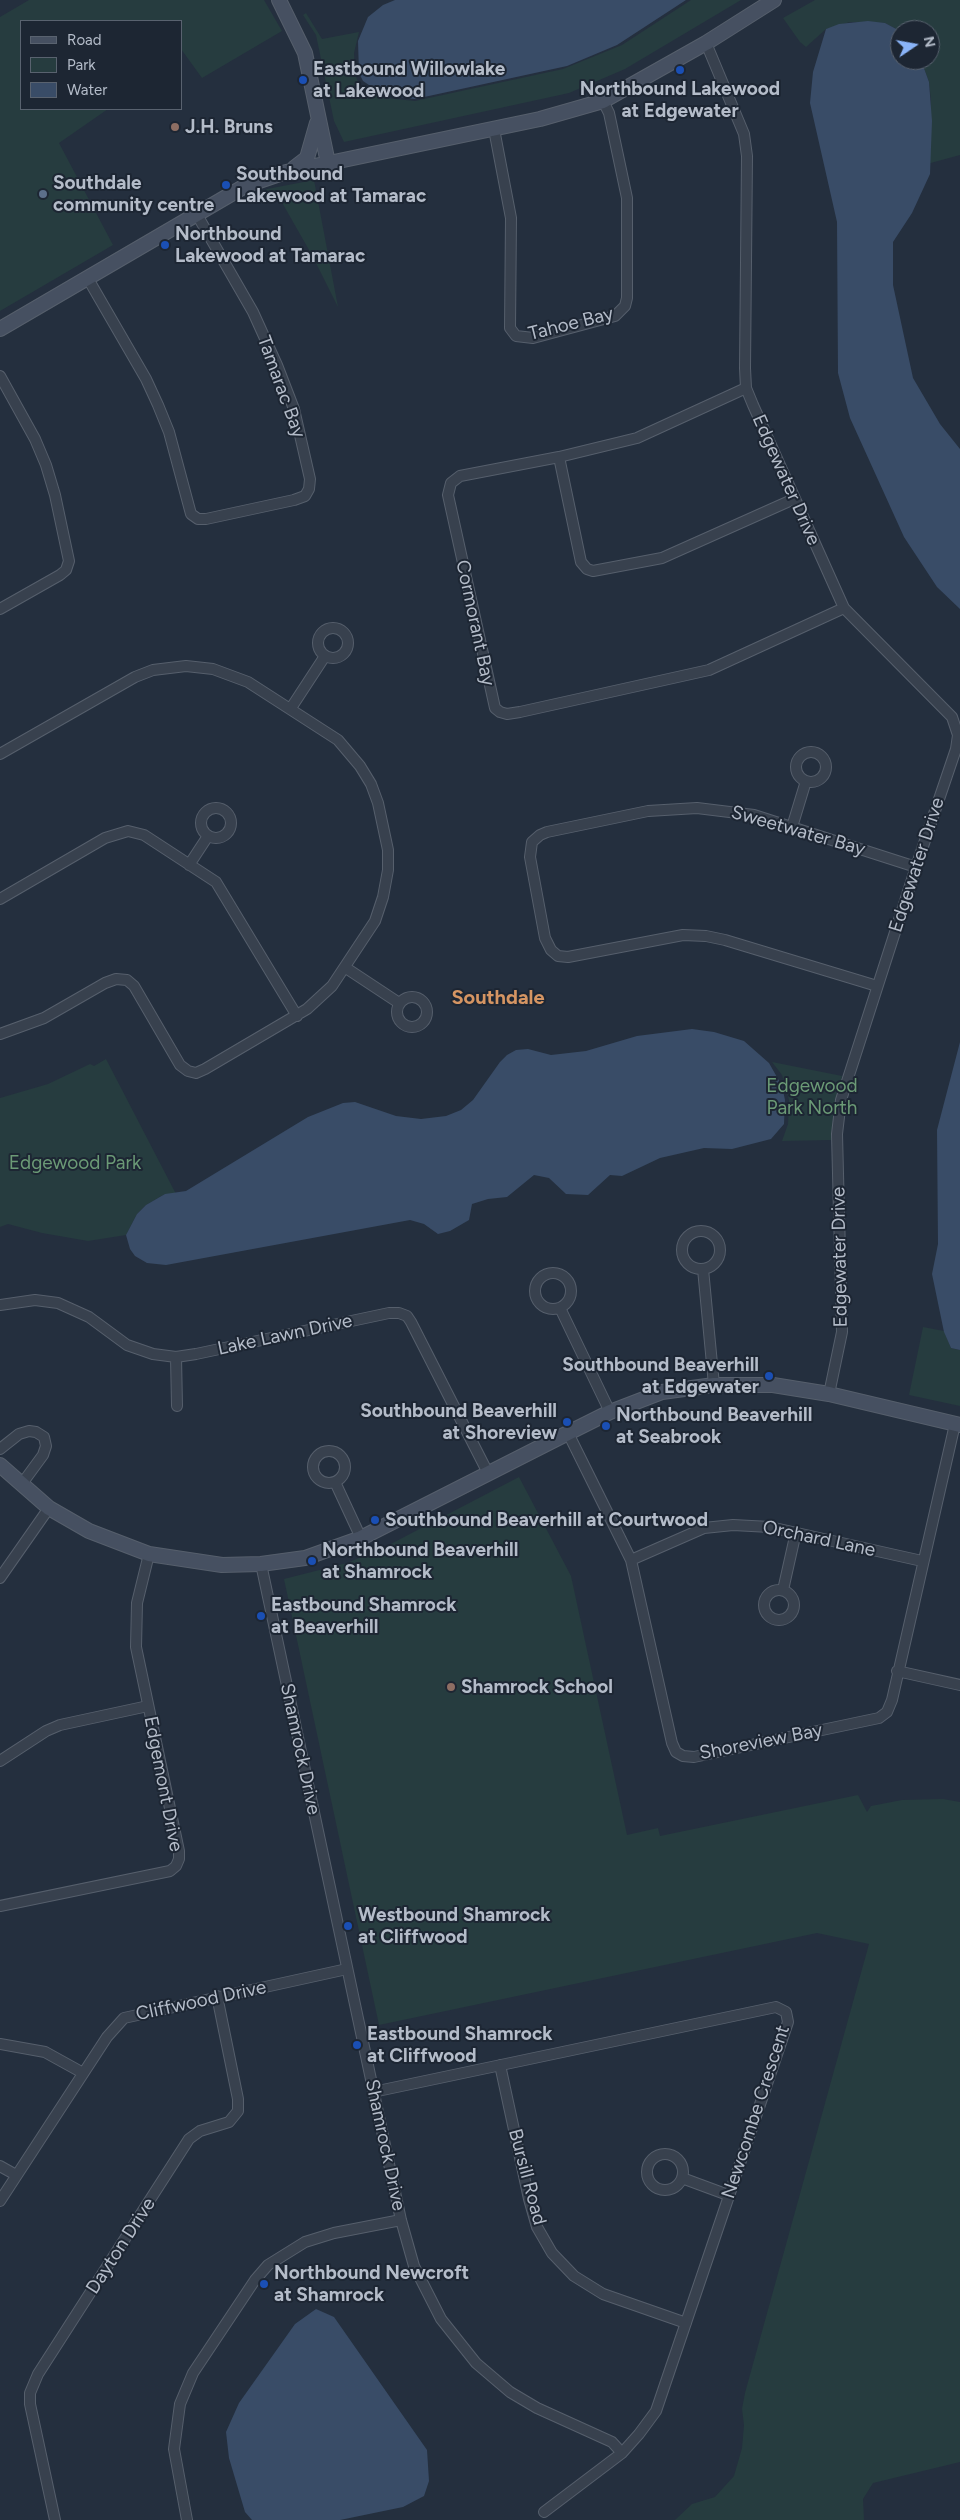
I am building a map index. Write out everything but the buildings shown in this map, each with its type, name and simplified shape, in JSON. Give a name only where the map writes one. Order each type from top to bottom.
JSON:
[{"type":"street","points":[[279,0],[300,41],[328,164]]},
{"type":"street","points":[[0,329],[245,186],[286,172],[571,111],[603,101],[706,43],[774,0]]},
{"type":"street","name":"Edgewater Drive","points":[[706,43],[744,134],[747,156],[746,388],[844,608],[952,717],[958,731],[956,749],[916,866],[841,1100],[838,1116],[842,1332],[829,1394]]},
{"type":"street","name":"Tahoe Bay","points":[[494,128],[511,218],[510,328],[516,336],[532,338],[615,316],[625,306],[627,298],[627,198],[609,113],[603,101]]},
{"type":"street","points":[[286,172],[308,158],[318,117]]},
{"type":"street","name":"Tamarac Bay","points":[[87,277],[146,379],[158,405],[169,432],[191,514],[198,519],[206,519],[305,496],[310,489],[310,479],[294,409],[253,312],[196,213]]},
{"type":"street","points":[[0,376],[36,440],[46,465],[69,561],[66,570],[0,609]]},
{"type":"street","name":"Cormorant Bay","points":[[746,388],[637,438],[559,457],[460,476],[455,479],[448,489],[491,697],[495,708],[507,714],[520,712],[710,670],[844,608]]},
{"type":"street","points":[[559,457],[581,562],[594,572],[662,558],[794,499]]},
{"type":"street","points":[[291,708],[325,656]]},
{"type":"street","points":[[0,754],[135,677],[153,670],[186,666],[213,669],[248,682],[338,740],[360,766],[371,784],[383,824],[388,850],[388,870],[383,897],[375,921],[346,968],[315,1004],[196,1073],[188,1071],[180,1065],[134,986],[127,980],[116,979],[106,983],[44,1018],[0,1034]]},
{"type":"street","points":[[792,827],[806,781]]},
{"type":"street","name":"Sweetwater Bay","points":[[877,986],[706,936],[683,935],[660,938],[568,957],[558,956],[551,950],[545,938],[530,857],[532,842],[540,835],[668,808],[728,810],[754,815],[916,866]]},
{"type":"street","points":[[0,899],[116,833],[128,831],[144,835],[216,882],[296,1016]]},
{"type":"street","points":[[189,865],[208,836]]},
{"type":"street","points":[[346,968],[399,1003]]},
{"type":"street","points":[[703,1268],[714,1385]]},
{"type":"street","name":"Lake Lawn Drive","points":[[0,1305],[35,1300],[58,1303],[89,1317],[127,1345],[152,1354],[176,1357],[389,1313],[399,1313],[407,1316],[412,1322],[488,1473]]},
{"type":"street","points":[[560,1308],[610,1412]]},
{"type":"street","points":[[176,1357],[177,1406]]},
{"type":"street","points":[[0,1465],[49,1508],[89,1531],[149,1554],[186,1562],[222,1565],[262,1564],[304,1558],[361,1538],[568,1432],[610,1412],[662,1392],[714,1385],[773,1385],[829,1394],[957,1424]]},
{"type":"street","name":"Shoreview Bay","points":[[568,1432],[631,1560],[672,1743],[676,1752],[683,1756],[694,1757],[878,1718],[886,1712],[892,1700],[922,1562],[957,1424]]},
{"type":"street","points":[[0,1448],[20,1434],[29,1431],[36,1432],[44,1437],[46,1446],[43,1456],[21,1485]]},
{"type":"street","points":[[335,1482],[361,1538]]},
{"type":"street","points":[[0,1578],[49,1508]]},
{"type":"street","name":"Orchard Lane","points":[[631,1560],[704,1528],[733,1525],[770,1526],[922,1562]]},
{"type":"street","points":[[783,1590],[796,1532]]},
{"type":"street","name":"Edgemont Drive","points":[[0,1906],[170,1871],[176,1866],[179,1851],[136,1647],[135,1624],[137,1603],[149,1554]]},
{"type":"street","name":"Shamrock Drive","points":[[262,1564],[373,2092],[401,2220],[414,2266],[427,2294],[457,2343],[476,2363],[510,2392],[537,2408],[612,2442],[622,2453]]},
{"type":"street","points":[[897,1671],[960,1685]]},
{"type":"street","points":[[0,1761],[46,1731],[60,1725],[148,1706]]},
{"type":"street","name":"Cliffwood Drive","points":[[0,2200],[107,2037],[124,2018],[217,1996],[347,1969]]},
{"type":"street","name":"Dayton Drive","points":[[55,2520],[30,2404],[30,2393],[38,2374],[189,2139],[200,2131],[229,2122],[238,2111],[238,2099],[217,1996]]},
{"type":"street","name":"Newcombe Crescent","points":[[373,2092],[776,2006],[786,2012],[788,2022],[656,2411],[640,2434],[622,2453],[544,2512]]},
{"type":"street","points":[[0,2044],[45,2052],[83,2073]]},
{"type":"street","name":"Bursill Road","points":[[500,2065],[529,2199],[538,2227],[552,2253],[574,2276],[603,2294],[686,2323]]},
{"type":"street","points":[[0,2166],[16,2175]]},
{"type":"street","points":[[682,2178],[728,2195]]},
{"type":"street","points":[[187,2520],[174,2449],[180,2404],[193,2373],[255,2280],[268,2265],[305,2242],[334,2233],[401,2220]]},
{"type":"green space","name":"Southdale community centre","points":[[29,0],[264,0],[282,31],[202,78],[182,50],[182,20],[20,20],[20,110],[107,110],[59,143],[113,245],[0,311],[0,17]]},
{"type":"green space","points":[[691,0],[741,0],[625,69],[569,93],[344,142],[334,121],[316,35],[303,15],[306,13],[322,39],[359,32],[354,53],[355,74],[360,87],[386,98],[415,101],[563,69],[622,45]]},
{"type":"green space","points":[[815,0],[960,0],[960,155],[927,164],[931,146],[931,100],[929,82],[925,70],[940,70],[940,20],[890,20],[890,26],[885,23],[850,22],[826,29],[806,47],[800,42],[783,18]]},
{"type":"green space","points":[[314,180],[338,307],[313,257],[276,192],[258,195],[267,189]]},
{"type":"green space","name":"Edgewood Park","points":[[106,1059],[176,1194],[165,1194],[146,1205],[137,1214],[126,1235],[88,1241],[42,1233],[8,1224],[0,1227],[0,1098],[48,1084],[90,1064],[94,1066]]},
{"type":"green space","name":"Edgewood Park North","points":[[772,1062],[842,1076],[834,1107],[831,1140],[782,1141],[788,1124],[789,1100],[782,1075]]},
{"type":"green space","points":[[923,1327],[944,1331],[951,1348],[960,1350],[960,1406],[909,1395]]},
{"type":"green space","name":"Shamrock School","points":[[519,1477],[571,1576],[627,1835],[658,1828],[660,1836],[858,1795],[867,1812],[871,1806],[902,1800],[943,1799],[960,1802],[960,2462],[873,2483],[863,2499],[864,2520],[675,2520],[692,2504],[715,2497],[734,2476],[742,2448],[744,2425],[742,2409],[745,2393],[869,1944],[817,1933],[379,2025],[284,1579],[347,1563],[385,1547]]},
{"type":"water","points":[[395,0],[686,0],[617,45],[567,66],[415,99],[384,95],[363,81],[359,73],[358,41],[368,17],[383,5]]},
{"type":"water","points":[[868,21],[885,23],[890,26],[890,70],[925,70],[929,82],[932,121],[930,174],[912,213],[893,242],[893,285],[913,378],[940,424],[960,449],[960,609],[937,587],[904,537],[850,418],[838,373],[837,222],[810,103],[813,72],[826,29],[839,24]]},
{"type":"water","points":[[692,1029],[714,1032],[744,1041],[769,1063],[782,1086],[785,1100],[784,1124],[771,1139],[732,1149],[704,1148],[660,1158],[622,1176],[610,1175],[588,1195],[566,1194],[549,1178],[534,1175],[507,1197],[488,1199],[472,1204],[469,1220],[450,1231],[438,1234],[424,1224],[410,1220],[166,1265],[147,1263],[135,1256],[130,1249],[126,1235],[137,1214],[146,1205],[165,1194],[186,1191],[308,1117],[343,1103],[355,1102],[396,1116],[421,1119],[446,1116],[461,1110],[473,1100],[500,1062],[516,1050],[528,1049],[551,1055],[586,1051],[637,1036]]},
{"type":"water","points":[[960,1042],[960,1350],[951,1348],[944,1332],[932,1274],[938,1244],[937,1130]]},
{"type":"water","points":[[316,2309],[334,2317],[427,2450],[429,2481],[424,2496],[403,2507],[340,2520],[252,2520],[245,2512],[229,2458],[226,2432],[239,2403],[295,2324]]},
{"type":"place","name":"Northbound Lakewood at Edgewater","points":[[680,70]]},
{"type":"place","name":"Eastbound Willowlake at Lakewood","points":[[303,80]]},
{"type":"place","name":"J.H. Bruns","points":[[175,127]]},
{"type":"place","name":"Southbound Lakewood at Tamarac","points":[[226,185]]},
{"type":"place","name":"Southdale community centre","points":[[43,194]]},
{"type":"place","name":"Northbound Lakewood at Tamarac","points":[[165,245]]},
{"type":"place","name":"Southbound Beaverhill at Edgewater","points":[[769,1376]]},
{"type":"place","name":"Southbound Beaverhill at Shoreview","points":[[567,1422]]},
{"type":"place","name":"Northbound Beaverhill at Seabrook","points":[[606,1426]]},
{"type":"place","name":"Southbound Beaverhill at Courtwood","points":[[375,1520]]},
{"type":"place","name":"Northbound Beaverhill at Shamrock","points":[[312,1561]]},
{"type":"place","name":"Eastbound Shamrock at Beaverhill","points":[[261,1616]]},
{"type":"place","name":"Shamrock School","points":[[451,1687]]},
{"type":"place","name":"Westbound Shamrock at Cliffwood","points":[[348,1926]]},
{"type":"place","name":"Eastbound Shamrock at Cliffwood","points":[[357,2045]]},
{"type":"place","name":"Northbound Newcroft at Shamrock","points":[[264,2284]]},
{"type":"district","name":"Southdale","points":[[498,998]]}]
